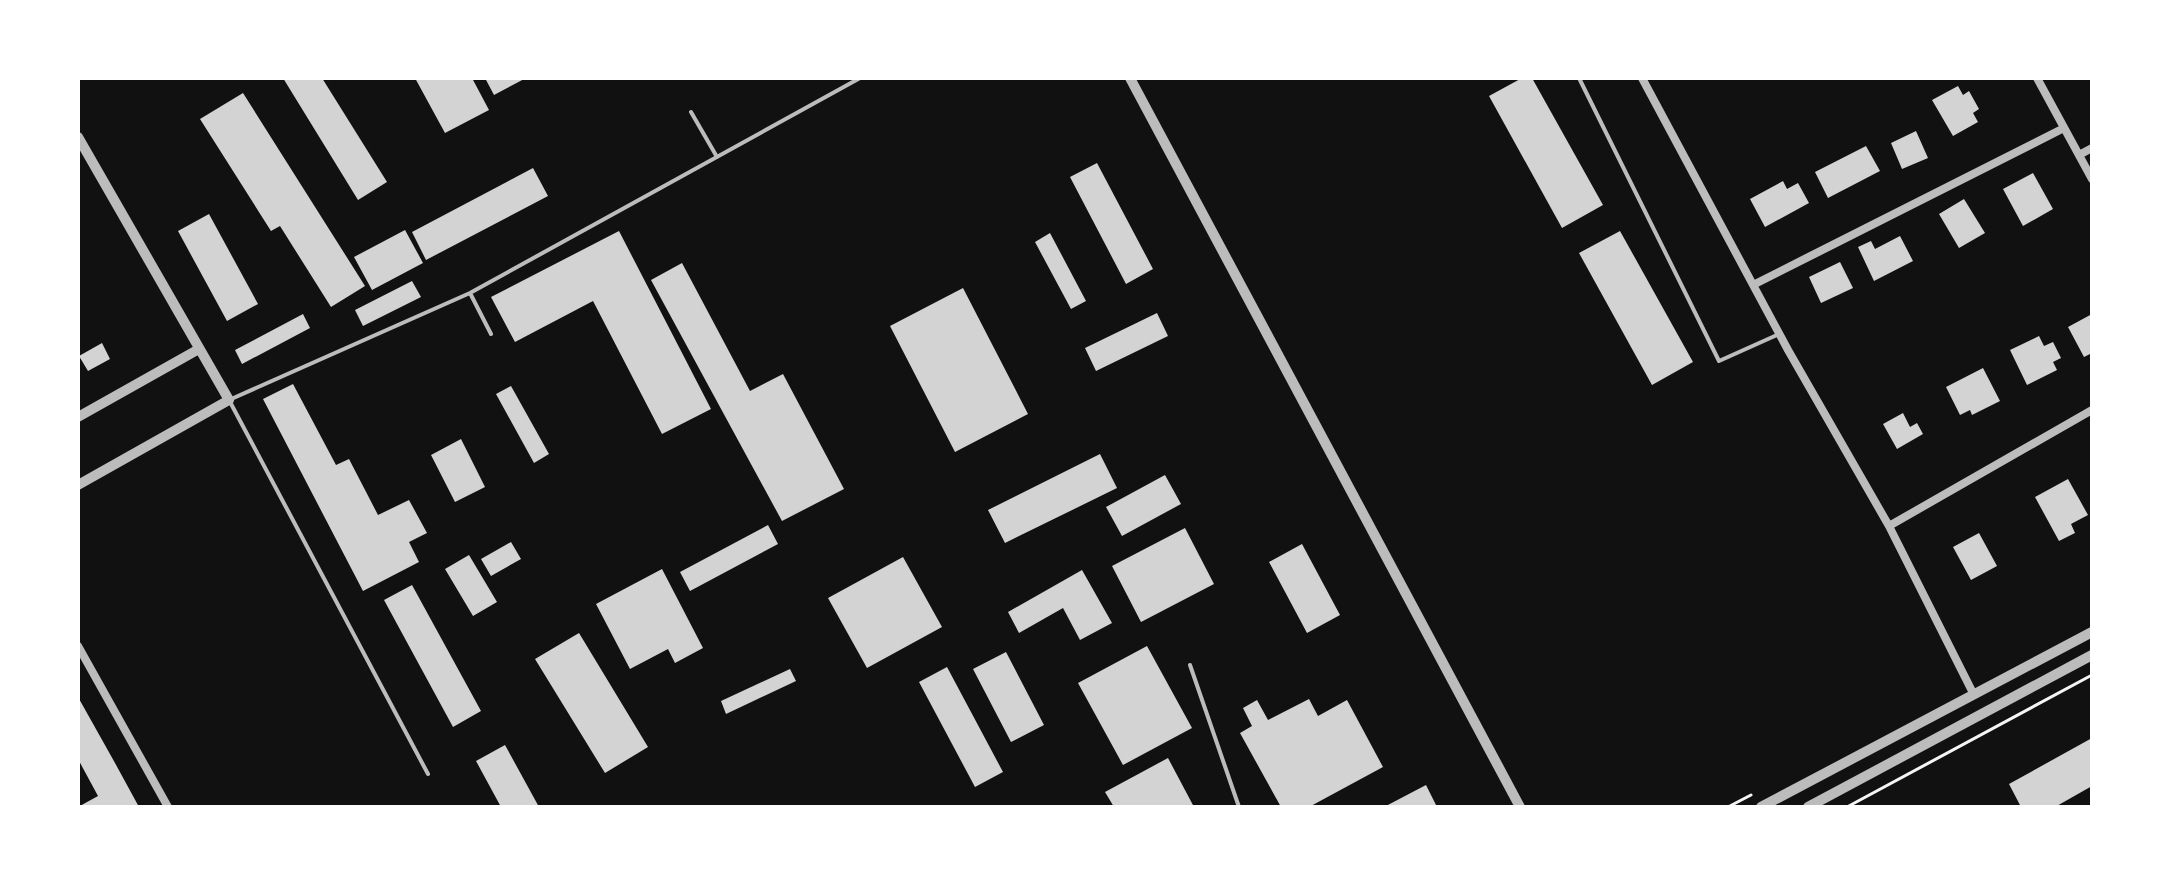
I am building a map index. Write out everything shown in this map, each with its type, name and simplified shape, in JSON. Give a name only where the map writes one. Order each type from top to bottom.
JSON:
[{"type":"street","points":[[1130,78],[1520,807]]},
{"type":"street","points":[[1642,78],[1780,334],[1889,526],[1974,695]]},
{"type":"street","points":[[2037,78],[2092,179]]},
{"type":"street","points":[[1753,285],[2064,128]]},
{"type":"street","points":[[78,137],[229,400],[78,485]]},
{"type":"street","points":[[2079,155],[2092,148]]},
{"type":"street","points":[[78,417],[199,349]]},
{"type":"street","points":[[1889,526],[2092,410]]},
{"type":"street","points":[[1761,807],[2092,632]]},
{"type":"street","points":[[78,646],[168,807]]},
{"type":"street","points":[[1808,807],[1827,803],[2092,655]]},
{"type":"lane","points":[[428,774],[229,400],[470,293],[860,78]]},
{"type":"lane","points":[[1579,78],[1719,361],[1780,334]]},
{"type":"lane","points":[[691,112],[717,157]]},
{"type":"lane","points":[[470,293],[491,334]]},
{"type":"lane","points":[[1190,665],[1239,807]]},
{"type":"path","points":[[1847,807],[2092,675]]},
{"type":"building","points":[[283,78],[322,78],[387,182],[358,200]]},
{"type":"building","points":[[415,78],[472,78],[489,110],[445,133]]},
{"type":"building","points":[[485,78],[526,78],[494,95]]},
{"type":"building","points":[[1522,78],[1532,78],[1603,205],[1562,228],[1489,96]]},
{"type":"building","points":[[1958,86],[1963,95],[1969,91],[1979,109],[1973,113],[1978,122],[1953,136],[1932,100]]},
{"type":"building","points":[[243,93],[365,286],[331,307],[280,226],[271,231],[200,119]]},
{"type":"building","points":[[1916,131],[1928,158],[1902,169],[1891,143]]},
{"type":"building","points":[[1866,146],[1880,171],[1828,198],[1815,172]]},
{"type":"building","points":[[1097,163],[1153,269],[1126,284],[1070,177]]},
{"type":"building","points":[[533,168],[548,196],[426,260],[412,232]]},
{"type":"building","points":[[2033,173],[2053,209],[2023,226],[2003,189]]},
{"type":"building","points":[[1783,181],[1787,189],[1798,183],[1809,203],[1765,227],[1750,199]]},
{"type":"building","points":[[1964,199],[1985,233],[1959,248],[1939,214]]},
{"type":"building","points":[[209,214],[258,304],[227,321],[178,231]]},
{"type":"building","points":[[405,230],[423,263],[372,290],[354,257]]},
{"type":"building","points":[[619,231],[711,409],[662,434],[593,301],[515,342],[491,297]]},
{"type":"building","points":[[1620,231],[1693,362],[1652,385],[1579,253]]},
{"type":"building","points":[[1050,233],[1086,301],[1071,309],[1035,242]]},
{"type":"building","points":[[1900,236],[1913,261],[1874,281],[1858,247],[1871,241],[1875,249]]},
{"type":"building","points":[[1840,262],[1853,288],[1821,303],[1809,277]]},
{"type":"building","points":[[682,263],[750,391],[783,374],[844,489],[782,521],[651,280]]},
{"type":"building","points":[[412,281],[421,297],[363,326],[355,310]]},
{"type":"building","points":[[963,288],[1028,414],[955,452],[890,326]]},
{"type":"building","points":[[1157,313],[1168,336],[1096,371],[1085,348]]},
{"type":"building","points":[[303,314],[310,328],[242,364],[235,350]]},
{"type":"building","points":[[2092,314],[2092,353],[2084,357],[2068,327]]},
{"type":"building","points":[[2039,336],[2044,346],[2053,342],[2061,358],[2053,362],[2057,370],[2027,385],[2010,350]]},
{"type":"building","points":[[102,343],[110,359],[88,371],[79,356]]},
{"type":"building","points":[[1983,368],[2000,401],[1972,415],[1970,410],[1960,415],[1946,387]]},
{"type":"building","points":[[293,384],[336,465],[349,459],[378,515],[409,500],[427,533],[409,542],[419,562],[363,591],[263,399]]},
{"type":"building","points":[[511,386],[549,454],[534,463],[496,394]]},
{"type":"building","points":[[1903,413],[1910,427],[1917,423],[1923,434],[1897,449],[1883,424]]},
{"type":"building","points":[[461,439],[485,487],[455,502],[431,455]]},
{"type":"building","points":[[1100,454],[1117,488],[1005,543],[988,510]]},
{"type":"building","points":[[1165,475],[1181,504],[1122,536],[1106,507]]},
{"type":"building","points":[[2068,479],[2088,515],[2071,524],[2075,533],[2059,541],[2035,497]]},
{"type":"building","points":[[768,525],[778,544],[690,591],[680,572]]},
{"type":"building","points":[[1185,528],[1214,584],[1141,622],[1112,566]]},
{"type":"building","points":[[1979,533],[1997,566],[1971,580],[1953,547]]},
{"type":"building","points":[[511,542],[521,559],[491,576],[481,559]]},
{"type":"building","points":[[1302,544],[1340,615],[1307,633],[1269,562]]},
{"type":"building","points":[[469,555],[497,602],[473,616],[445,569]]},
{"type":"building","points":[[903,557],[942,627],[867,668],[828,598]]},
{"type":"building","points":[[662,569],[703,648],[675,663],[668,649],[630,669],[596,604]]},
{"type":"building","points":[[1082,570],[1112,623],[1080,640],[1063,608],[1019,633],[1008,612]]},
{"type":"building","points":[[412,585],[481,711],[453,727],[384,600]]},
{"type":"building","points":[[579,633],[648,747],[605,773],[535,659]]},
{"type":"building","points":[[1147,646],[1192,728],[1123,765],[1078,683]]},
{"type":"building","points":[[1006,652],[1044,725],[1011,742],[973,669]]},
{"type":"building","points":[[947,667],[1003,772],[975,787],[919,682]]},
{"type":"building","points":[[790,669],[796,681],[726,714],[721,701]]},
{"type":"building","points":[[78,697],[139,807],[78,807],[98,796],[78,759]]},
{"type":"building","points":[[1309,699],[1318,716],[1347,700],[1383,767],[1309,807],[1281,807],[1240,733],[1252,726],[1243,708],[1257,700],[1268,720]]},
{"type":"building","points":[[2092,738],[2092,786],[2055,807],[2021,807],[2009,784]]},
{"type":"building","points":[[505,745],[539,807],[501,807],[476,761]]},
{"type":"building","points":[[1168,758],[1194,807],[1114,807],[1105,792]]},
{"type":"building","points":[[1426,785],[1437,807],[1384,807]]}]
